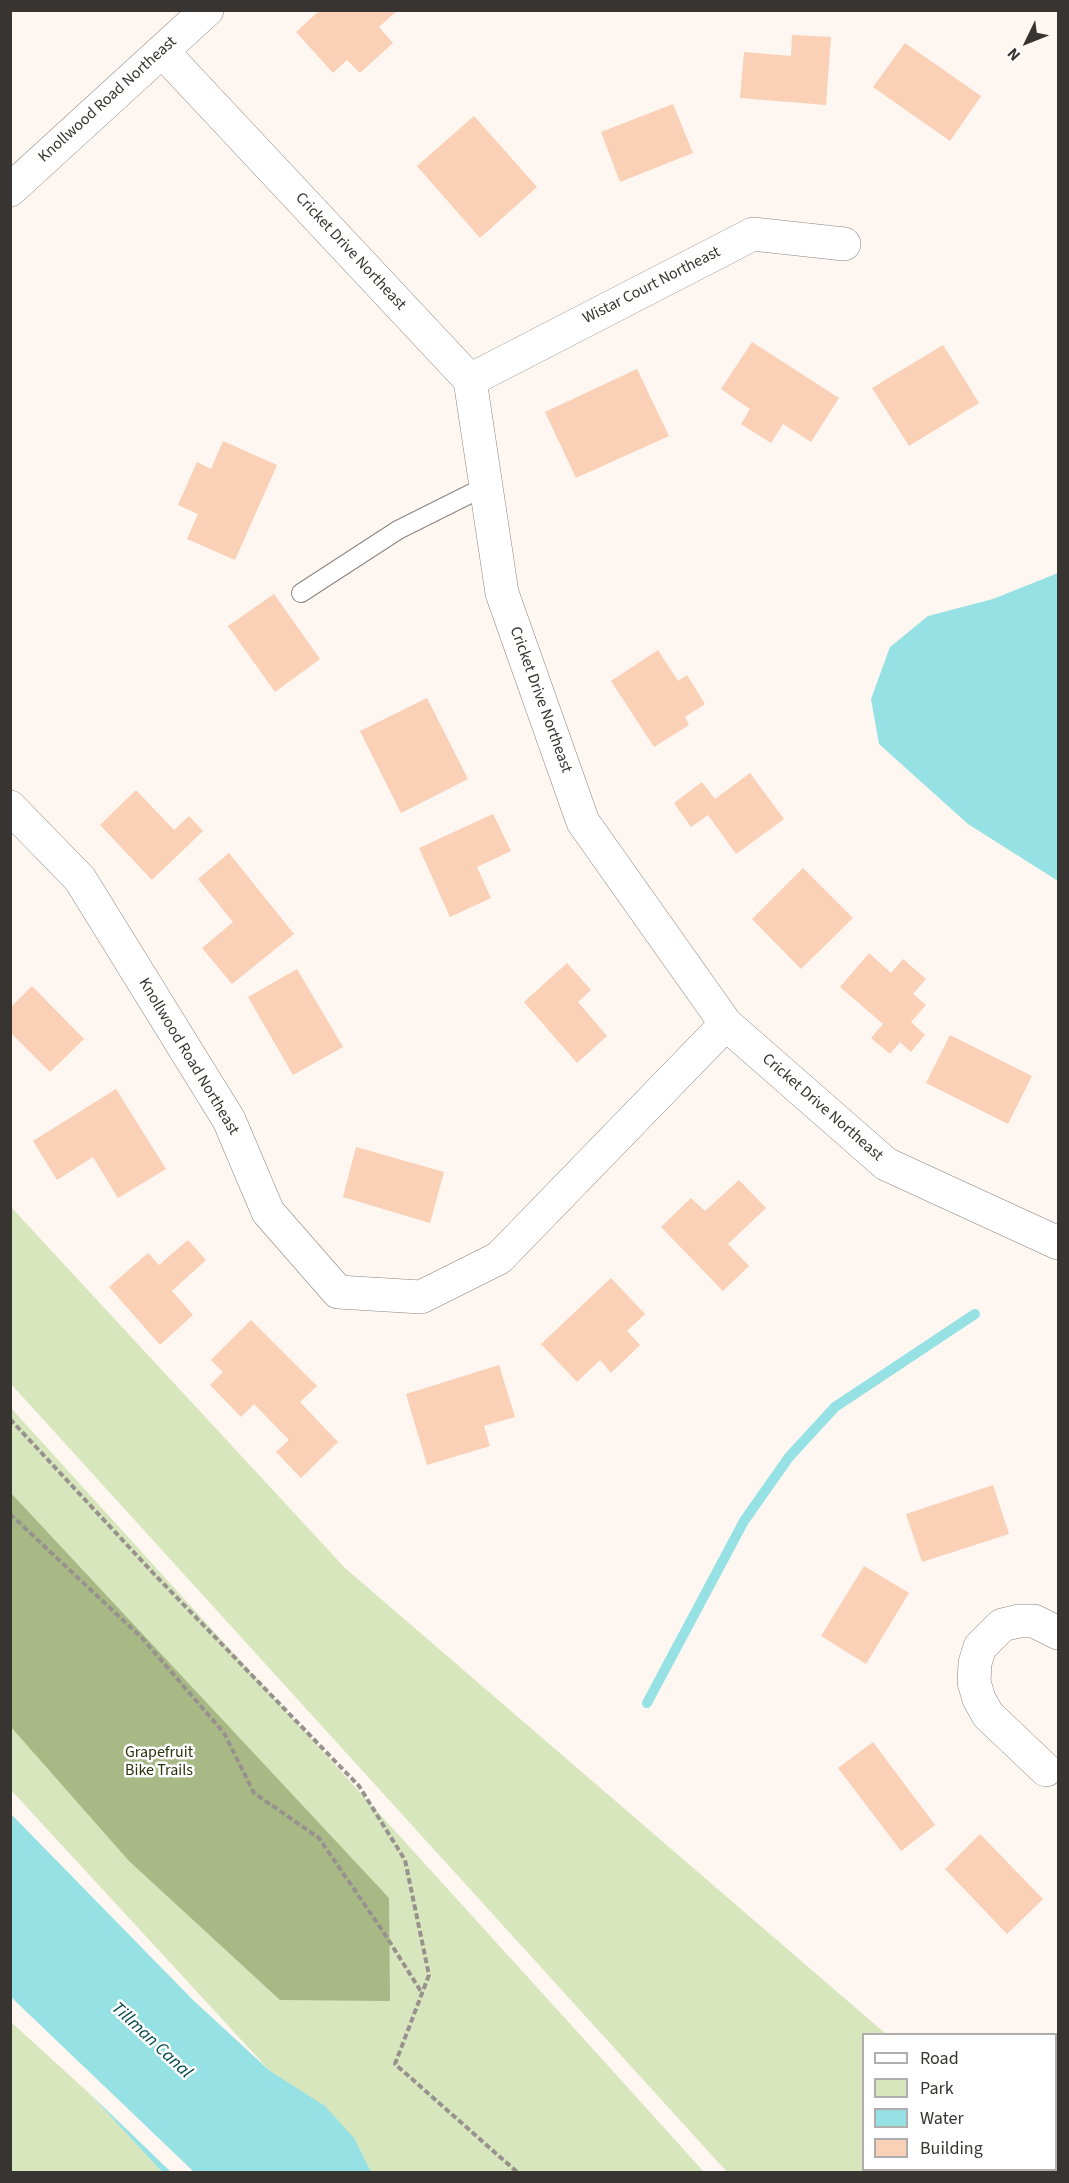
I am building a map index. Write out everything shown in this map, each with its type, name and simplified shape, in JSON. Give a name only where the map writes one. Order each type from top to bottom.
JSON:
[{"type":"street","name":"Knollwood Road Northeast","points":[[10,190],[207,10]]},
{"type":"street","name":"Cricket Drive Northeast","points":[[162,51],[470,380],[502,593],[583,822],[726,1024],[886,1164],[1059,1243]]},
{"type":"street","name":"Wistar Court Northeast","points":[[470,380],[753,234],[844,244]]},
{"type":"street","name":"Knollwood Road Northeast","points":[[10,807],[80,879],[229,1120],[268,1212],[338,1292],[421,1297],[499,1258],[726,1024]]},
{"type":"street","points":[[1054,1770],[1004,1733],[988,1715],[979,1699],[974,1682],[975,1663],[980,1647],[1002,1625],[1034,1621],[1059,1633]]},
{"type":"lane","points":[[301,592],[398,530],[486,486]]},
{"type":"path","points":[[10,1419],[155,1575],[359,1786],[405,1860],[429,1975],[395,2064],[517,2172]]},
{"type":"path","points":[[10,1514],[150,1646],[224,1732],[254,1793],[319,1838],[422,1993]]},
{"type":"green space","points":[[11,1207],[345,1568],[885,2033],[862,2033],[862,2171],[1057,2171],[1057,2164],[1058,2172],[727,2172],[11,1384]]},
{"type":"green space","name":"Grapefruit Bike Trails","points":[[11,1408],[704,2172],[363,2172],[11,1790]]},
{"type":"green space","points":[[10,1492],[389,1898],[390,2001],[280,2000],[129,1861],[11,1727]]},
{"type":"green space","points":[[10,2021],[90,2094],[162,2172],[11,2172]]},
{"type":"water","points":[[1058,573],[1058,881],[968,824],[879,744],[871,699],[890,647],[928,616],[993,599]]},
{"type":"water","name":"Tillman Canal","points":[[10,1813],[193,2000],[270,2071],[325,2106],[354,2138],[371,2172],[194,2172],[11,1997]]},
{"type":"water","points":[[90,2094],[171,2172],[162,2172]]},
{"type":"building","points":[[320,10],[398,10],[379,27],[393,43],[360,73],[347,60],[333,73],[296,32]]},
{"type":"building","points":[[792,35],[831,37],[826,105],[740,98],[744,52],[791,56]]},
{"type":"building","points":[[905,43],[981,96],[950,141],[873,87]]},
{"type":"building","points":[[673,104],[693,153],[620,182],[601,132]]},
{"type":"building","points":[[474,116],[537,187],[480,238],[417,166]]},
{"type":"building","points":[[752,342],[839,398],[811,442],[783,424],[771,443],[741,424],[750,409],[721,389]]},
{"type":"building","points":[[943,345],[979,403],[909,446],[872,388]]},
{"type":"building","points":[[637,369],[669,436],[576,478],[545,412]]},
{"type":"building","points":[[223,441],[277,465],[235,560],[187,539],[198,514],[178,505],[197,462],[211,469]]},
{"type":"building","points":[[274,594],[320,659],[275,692],[228,626]]},
{"type":"building","points":[[658,650],[678,681],[687,675],[705,704],[685,717],[689,725],[654,747],[611,681]]},
{"type":"building","points":[[427,698],[468,779],[401,813],[360,731]]},
{"type":"building","points":[[750,773],[784,819],[736,854],[708,815],[691,827],[674,803],[702,782],[715,799]]},
{"type":"building","points":[[136,790],[174,830],[189,816],[203,831],[152,880],[100,825]]},
{"type":"building","points":[[493,814],[511,851],[477,867],[491,898],[450,917],[419,848]]},
{"type":"building","points":[[229,853],[294,934],[232,984],[202,948],[233,922],[198,879]]},
{"type":"building","points":[[803,868],[853,918],[801,969],[752,919]]},
{"type":"building","points":[[869,953],[891,973],[903,959],[926,979],[913,994],[926,1005],[911,1022],[925,1035],[911,1052],[900,1042],[890,1054],[871,1038],[883,1024],[840,987]]},
{"type":"building","points":[[567,963],[591,990],[578,1002],[607,1036],[577,1063],[524,1002]]},
{"type":"building","points":[[297,969],[343,1047],[293,1075],[248,997]]},
{"type":"building","points":[[32,986],[84,1039],[50,1072],[10,1032],[10,1008]]},
{"type":"building","points":[[950,1035],[1032,1076],[1008,1124],[926,1083]]},
{"type":"building","points":[[116,1089],[166,1169],[118,1198],[93,1157],[57,1180],[33,1141]]},
{"type":"building","points":[[356,1147],[444,1172],[430,1223],[343,1197]]},
{"type":"building","points":[[739,1180],[766,1208],[728,1244],[749,1266],[723,1291],[661,1227],[691,1198],[705,1211]]},
{"type":"building","points":[[188,1240],[206,1260],[172,1291],[193,1315],[160,1345],[109,1287],[148,1253],[159,1265]]},
{"type":"building","points":[[611,1278],[645,1314],[627,1331],[640,1345],[611,1373],[600,1360],[577,1382],[541,1344]]},
{"type":"building","points":[[251,1320],[317,1386],[300,1402],[338,1442],[301,1478],[276,1452],[289,1440],[254,1404],[241,1417],[210,1385],[223,1372],[211,1360]]},
{"type":"building","points":[[499,1365],[515,1417],[484,1426],[490,1446],[427,1465],[406,1394]]},
{"type":"building","points":[[993,1485],[1009,1534],[922,1562],[906,1514]]},
{"type":"building","points":[[864,1566],[909,1593],[866,1664],[821,1636]]},
{"type":"building","points":[[873,1742],[935,1825],[901,1851],[838,1768]]},
{"type":"building","points":[[980,1834],[1043,1899],[1007,1934],[945,1869]]},
{"type":"waterway","points":[[647,1703],[744,1521],[789,1457],[835,1407],[975,1314]]}]
